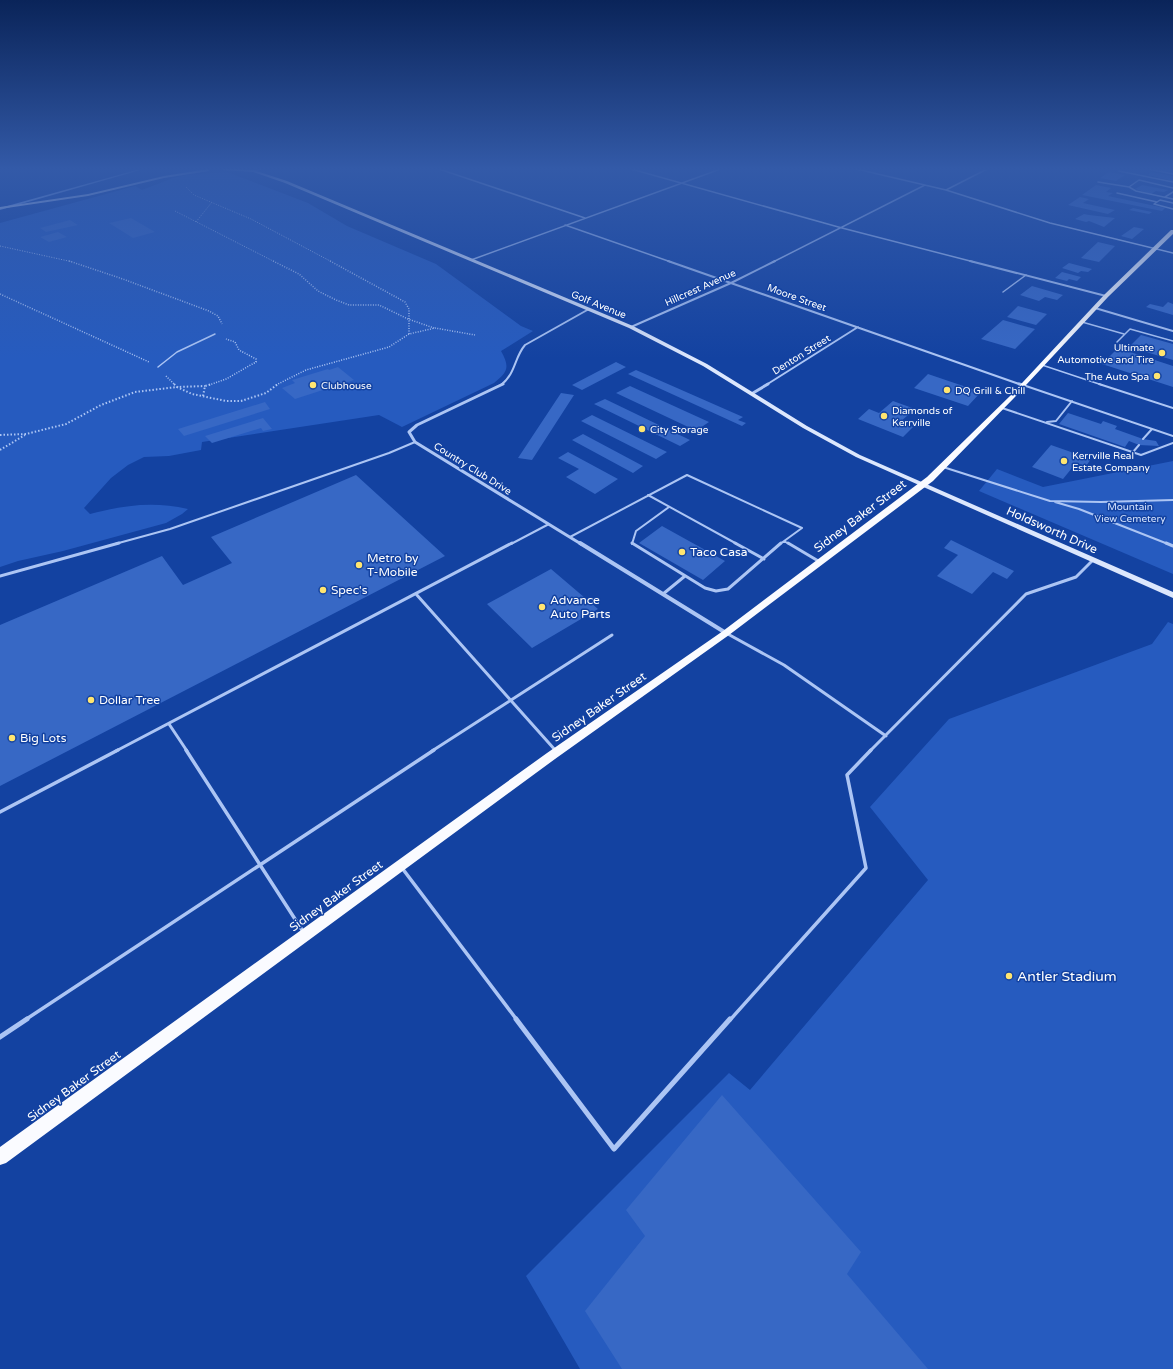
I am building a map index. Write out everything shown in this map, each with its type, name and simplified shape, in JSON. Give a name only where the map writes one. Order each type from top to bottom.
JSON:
[{"type":"main road","name":"Golf Avenue","points":[[402,231],[631,327],[705,365],[753,393],[805,427],[852,452],[923,485]]},
{"type":"main road","name":"Sidney Baker Street","points":[[0,1157],[557,752],[726,633],[923,485],[1002,408],[1094,308],[1173,231]]},
{"type":"main road","name":"Holdsworth Drive","points":[[923,485],[1173,595]]},
{"type":"street","points":[[471,260],[549,231]]},
{"type":"street","name":"Moore Street","points":[[582,231],[1023,385]]},
{"type":"street","name":"Hillcrest Avenue","points":[[631,327],[732,282],[836,231]]},
{"type":"street","points":[[853,231],[1106,296]]},
{"type":"street","points":[[1082,231],[1173,253]]},
{"type":"street","points":[[1094,308],[1173,331]]},
{"type":"street","points":[[415,442],[409,432],[410,428],[502,385],[510,379],[516,366],[520,350],[526,345],[589,309]]},
{"type":"street","name":"Denton Street","points":[[753,393],[858,327]]},
{"type":"street","name":"Country Club Drive","points":[[415,442],[726,633]]},
{"type":"lane","points":[[1003,292],[1026,275]]},
{"type":"lane","points":[[1082,322],[1124,334]]},
{"type":"lane","points":[[1117,342],[1130,329],[1173,341]]},
{"type":"lane","points":[[158,367],[162,362],[178,352],[215,334]]},
{"type":"lane","points":[[1042,365],[1173,408]]},
{"type":"lane","points":[[1023,385],[1173,436]]},
{"type":"lane","points":[[1046,423],[1056,421],[1072,401]]},
{"type":"lane","points":[[1002,408],[1141,455],[1173,443]]},
{"type":"lane","points":[[1143,439],[1152,429]]},
{"type":"lane","points":[[0,576],[170,529],[389,453],[415,442]]},
{"type":"lane","points":[[1133,452],[1139,445]]},
{"type":"lane","points":[[943,467],[1080,509],[1173,546]]},
{"type":"lane","points":[[570,537],[687,475],[802,528],[784,541],[728,589],[716,591],[705,588],[632,544],[636,531],[669,507]]},
{"type":"lane","points":[[648,496],[764,559]]},
{"type":"lane","points":[[1050,501],[1101,502],[1173,500]]},
{"type":"lane","points":[[0,812],[549,524]]},
{"type":"lane","points":[[784,541],[820,562]]},
{"type":"lane","points":[[400,866],[614,1148],[866,868],[847,775],[1026,594],[1076,577],[1093,560]]},
{"type":"lane","points":[[663,594],[685,576]]},
{"type":"lane","points":[[416,594],[557,752]]},
{"type":"lane","points":[[726,633],[784,665],[886,736]]},
{"type":"lane","points":[[0,1037],[510,700],[612,635]]},
{"type":"lane","points":[[169,724],[305,935]]},
{"type":"path","points":[[214,231],[299,274],[318,291],[336,300],[349,305],[379,305],[408,319],[435,328],[475,335]]},
{"type":"path","points":[[274,231],[341,267],[377,289],[405,302],[410,310],[408,319],[410,334]]},
{"type":"path","points":[[0,246],[30,254],[65,260],[209,311],[218,316],[222,323],[215,334],[216,336],[236,342],[239,350],[253,356],[256,359],[256,362],[226,380],[205,386],[135,392],[101,405],[66,424],[26,434],[0,435]]},
{"type":"path","points":[[0,294],[158,367],[177,388],[192,394],[226,401],[241,401],[255,397],[266,393],[276,385],[306,370],[389,347],[410,334],[435,328]]},
{"type":"path","points":[[203,396],[205,386]]},
{"type":"path","points":[[0,450],[26,434]]},
{"type":"green space","points":[[0,231],[358,231],[436,264],[521,326],[533,331],[501,351],[506,361],[506,369],[502,376],[494,383],[402,427],[379,415],[202,442],[201,450],[169,456],[144,457],[128,465],[111,478],[84,508],[90,514],[127,506],[163,505],[188,509],[182,514],[166,523],[0,567]]},
{"type":"green space","name":"Mountain View Cemetery","points":[[1173,461],[1173,574],[979,491],[997,469],[1043,487]]},
{"type":"green space","name":"Antler Stadium","points":[[1168,622],[1173,624],[1173,1369],[580,1369],[526,1276],[729,1073],[750,1090],[928,880],[870,807],[949,719],[1152,644]]},
{"type":"building","points":[[122,231],[155,232],[133,238]]},
{"type":"building","points":[[1128,231],[1142,231],[1132,239],[1121,236]]},
{"type":"building","points":[[58,232],[67,237],[49,242],[40,237]]},
{"type":"building","points":[[1098,242],[1115,246],[1099,262],[1081,258]]},
{"type":"building","points":[[1069,263],[1092,269],[1088,272],[1081,271],[1078,273],[1062,268]]},
{"type":"building","points":[[1062,272],[1081,277],[1077,281],[1069,279],[1067,281],[1055,278]]},
{"type":"building","points":[[1032,286],[1063,295],[1057,300],[1045,297],[1039,301],[1020,295]]},
{"type":"building","points":[[1168,302],[1173,304],[1173,315],[1146,307],[1150,304],[1163,307]]},
{"type":"building","points":[[1018,306],[1047,314],[1036,325],[1007,317]]},
{"type":"building","points":[[1003,320],[1035,329],[1015,349],[981,339]]},
{"type":"building","name":"Ultimate Automotive and Tire","points":[[1141,335],[1173,344],[1173,360],[1129,347]]},
{"type":"building","name":"The Auto Spa","points":[[1118,348],[1173,366],[1173,387],[1102,364]]},
{"type":"building","points":[[616,362],[626,367],[582,390],[572,385]]},
{"type":"building","name":"Clubhouse","points":[[338,367],[354,380],[295,399],[282,388],[295,383],[292,380]]},
{"type":"building","points":[[636,370],[743,417],[738,420],[746,423],[742,426],[628,374]]},
{"type":"building","name":"DQ Grill & Chill","points":[[928,374],[981,392],[968,406],[914,388]]},
{"type":"building","points":[[630,386],[709,422],[700,428],[706,431],[701,433],[616,393]]},
{"type":"building","points":[[561,393],[574,395],[532,460],[518,458]]},
{"type":"building","points":[[605,399],[690,440],[680,446],[594,404]]},
{"type":"building","name":"Diamonds of Kerrville","points":[[893,401],[915,409],[900,422],[913,427],[903,437],[858,419],[869,409],[879,413]]},
{"type":"building","points":[[265,402],[270,409],[184,436],[178,429]]},
{"type":"building","points":[[1068,413],[1101,424],[1103,421],[1117,426],[1115,429],[1143,439],[1156,441],[1159,446],[1139,445],[1129,441],[1125,447],[1059,424]]},
{"type":"building","points":[[592,415],[667,452],[656,459],[581,421]]},
{"type":"building","points":[[263,418],[272,429],[263,431],[261,428],[212,443],[205,436]]},
{"type":"building","points":[[583,434],[643,466],[633,473],[572,440]]},
{"type":"building","name":"Kerrville Real Estate Company","points":[[1051,445],[1091,459],[1086,466],[1076,463],[1063,479],[1032,467]]},
{"type":"building","points":[[568,452],[618,479],[595,494],[566,477],[579,469],[558,458]]},
{"type":"building","points":[[356,475],[445,556],[0,786],[0,625],[162,556],[183,585],[232,563],[211,537]]},
{"type":"building","name":"Taco Casa","points":[[662,526],[725,561],[703,580],[639,543]]},
{"type":"building","points":[[951,540],[1014,571],[1007,579],[993,572],[972,594],[937,576],[958,555],[944,548]]},
{"type":"building","name":"Advance Auto Parts","points":[[551,569],[598,609],[532,648],[487,604]]},
{"type":"building","points":[[722,1095],[861,1252],[847,1274],[928,1369],[622,1369],[585,1311],[645,1236],[626,1210]]},
{"type":"place","name":"Ultimate Automotive and Tire","points":[[1162,353]]},
{"type":"place","name":"The Auto Spa","points":[[1157,376]]},
{"type":"place","name":"Clubhouse","points":[[313,385]]},
{"type":"place","name":"DQ Grill & Chill","points":[[947,390]]},
{"type":"place","name":"Diamonds of Kerrville","points":[[884,416]]},
{"type":"place","name":"City Storage","points":[[642,429]]},
{"type":"place","name":"Kerrville Real Estate Company","points":[[1064,461]]},
{"type":"place","name":"Taco Casa","points":[[682,552]]},
{"type":"place","name":"Metro by T-Mobile","points":[[359,565]]},
{"type":"place","name":"Spec's","points":[[323,590]]},
{"type":"place","name":"Advance Auto Parts","points":[[542,607]]},
{"type":"place","name":"Dollar Tree","points":[[91,700]]},
{"type":"place","name":"Big Lots","points":[[12,738]]},
{"type":"place","name":"Antler Stadium","points":[[1009,976]]}]
